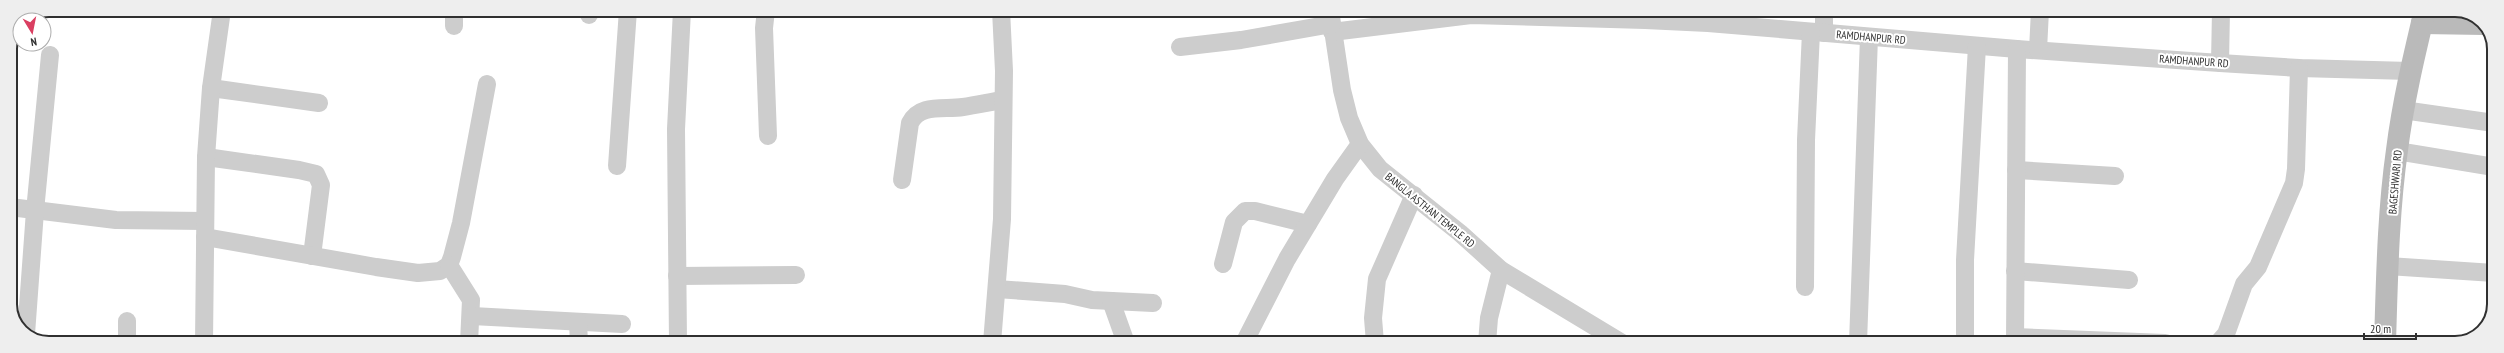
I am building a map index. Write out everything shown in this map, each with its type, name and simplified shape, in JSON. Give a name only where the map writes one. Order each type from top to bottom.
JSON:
[{"type":"street","points":[[204,336],[206,157],[211,88],[221,17]]},
{"type":"street","points":[[617,166],[628,17]]},
{"type":"street","points":[[678,336],[676,129],[682,17]]},
{"type":"street","points":[[766,17],[768,136]]},
{"type":"street","points":[[993,336],[1002,219],[1004,100],[1001,17]]},
{"type":"street","name":"RAMDHANPUR RD","points":[[1180,47],[1241,40],[1331,22],[1400,17]]},
{"type":"street","name":"RAMDHANPUR RD","points":[[1661,17],[1708,23],[2016,50],[2038,50],[2299,68],[2410,71]]},
{"type":"street","points":[[1805,287],[1806,140],[1818,32],[1822,17]]},
{"type":"street","points":[[2038,50],[2040,17]]},
{"type":"street","points":[[2220,63],[2221,17]]},
{"type":"street","points":[[2424,17],[2473,23]]},
{"type":"street","name":"BAGESHWARI RD","points":[[2385,336],[2388,266],[2397,151],[2410,71],[2424,17]]},
{"type":"street","name":"BANGLA ASTHAN TEMPLE RD","points":[[1331,22],[1342,90],[1349,118],[1360,144],[1380,169],[1460,233],[1501,270],[1610,336]]},
{"type":"street","points":[[1858,336],[1869,37]]},
{"type":"street","points":[[1965,336],[1965,260],[1977,46]]},
{"type":"street","points":[[2015,336],[2016,50]]},
{"type":"street","points":[[26,327],[35,211],[50,55]]},
{"type":"street","points":[[2226,336],[2244,284],[2258,267],[2294,184],[2296,169],[2299,68]]},
{"type":"street","points":[[17,208],[205,229],[312,256],[418,273],[440,270],[449,265],[461,223],[487,84]]},
{"type":"street","points":[[211,88],[319,103]]},
{"type":"street","points":[[902,180],[910,123],[913,116],[931,109],[961,107],[1004,100]]},
{"type":"street","points":[[2403,110],[2487,122]]},
{"type":"street","points":[[1248,336],[1308,224],[1335,179],[1360,144]]},
{"type":"street","points":[[2397,151],[2487,166]]},
{"type":"street","points":[[206,157],[299,170],[316,174],[321,185],[312,256]]},
{"type":"street","points":[[2016,170],[2115,176]]},
{"type":"street","points":[[1374,336],[1373,318],[1377,279],[1414,195]]},
{"type":"street","points":[[1223,264],[1234,222],[1245,211],[1255,211],[1308,224]]},
{"type":"street","points":[[449,265],[471,300],[472,316],[471,336]]},
{"type":"street","points":[[2388,266],[2487,273]]},
{"type":"street","points":[[1487,336],[1489,318],[1501,270]]},
{"type":"street","points":[[2015,271],[2129,280]]},
{"type":"street","points":[[677,276],[796,275]]},
{"type":"street","points":[[997,289],[1065,294],[1092,300],[1153,303]]},
{"type":"street","points":[[1111,301],[1124,336]]},
{"type":"street","points":[[472,316],[622,324]]},
{"type":"street","points":[[127,321],[127,336]]},
{"type":"street","points":[[578,322],[579,336]]}]
